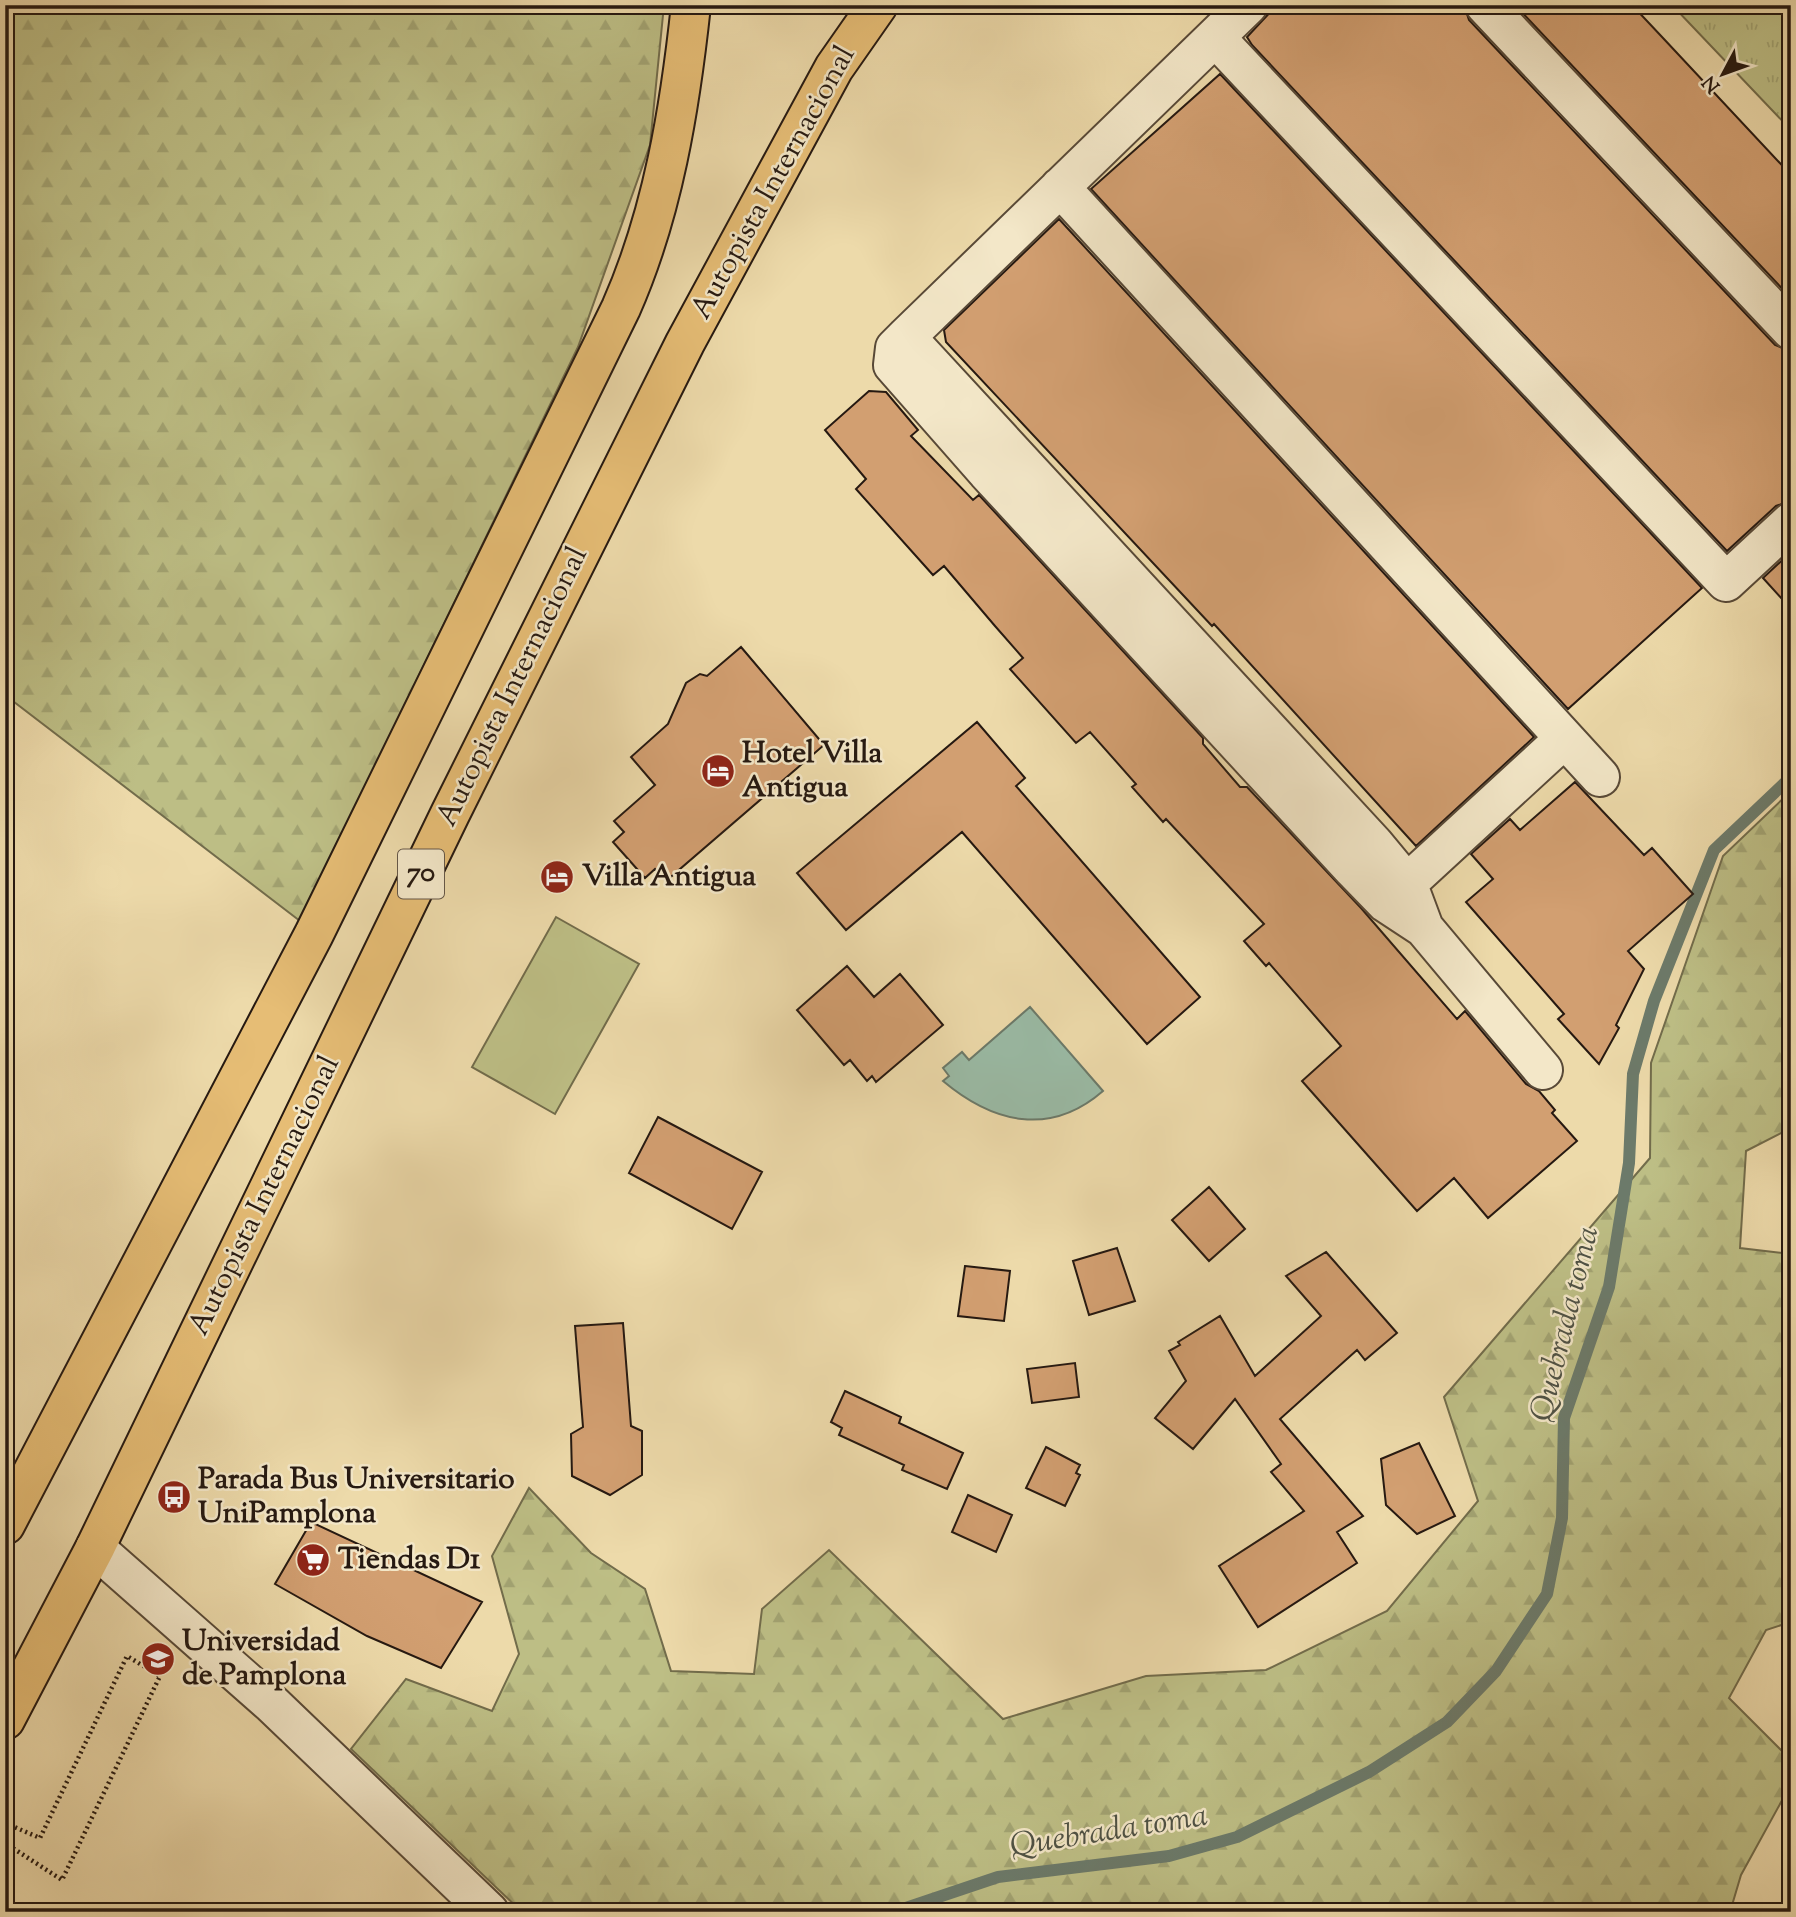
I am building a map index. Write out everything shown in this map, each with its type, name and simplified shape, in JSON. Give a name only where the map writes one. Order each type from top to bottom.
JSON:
[{"type":"highway","name":"70","points":[[6,1523],[314,934],[621,308],[645,248],[661,191],[691,5]]},
{"type":"highway","name":"Autopista Internacional","points":[[5,1720],[95,1548],[597,517],[685,344],[828,79],[876,10]]},
{"type":"street","points":[[1248,5],[906,337],[1374,845],[1397,894],[1543,1070]]},
{"type":"street","points":[[1485,5],[1791,330]]},
{"type":"street","points":[[1215,37],[1726,582],[1791,522]]},
{"type":"street","points":[[1060,187],[1600,777]]},
{"type":"street","points":[[1397,894],[1564,739]]},
{"type":"street","points":[[95,1548],[272,1703],[489,1912]]},
{"type":"path","points":[[5,1823],[40,1838],[127,1656],[160,1676],[62,1880],[5,1843]]},
{"type":"green space","points":[[5,5],[664,5],[650,145],[578,347],[300,921],[5,695]]},
{"type":"green space","points":[[1672,5],[1791,5],[1791,130]]},
{"type":"green space","points":[[1791,791],[1791,1128],[1746,1151],[1740,1248],[1791,1254],[1791,1622],[1766,1630],[1729,1698],[1791,1760],[1791,1784],[1741,1875],[1730,1912],[522,1912],[351,1749],[406,1679],[492,1711],[519,1654],[492,1556],[529,1488],[591,1553],[645,1589],[671,1671],[754,1674],[762,1609],[829,1550],[1003,1719],[1146,1676],[1266,1670],[1387,1611],[1478,1501],[1444,1397],[1650,1158],[1651,1063],[1723,856]]},
{"type":"green space","points":[[556,917],[639,964],[555,1114],[472,1067]]},
{"type":"shaded area","points":[[1030,1007],[1103,1091],[1083,1106],[1063,1115],[1022,1119],[982,1107],[943,1081],[949,1076],[943,1068],[962,1052],[969,1060]]},
{"type":"building","points":[[1277,5],[1464,5],[1469,20],[1775,345],[1791,351],[1791,501],[1776,506],[1727,551],[1252,45],[1247,37]]},
{"type":"building","points":[[1515,5],[1632,5],[1791,175],[1791,298]]},
{"type":"building","points":[[1220,74],[1702,588],[1568,709],[1091,189]]},
{"type":"building","points":[[1059,219],[1534,737],[1416,846],[1214,624],[1212,626],[946,342],[944,330]]},
{"type":"building","points":[[869,391],[886,392],[918,430],[911,436],[973,500],[979,495],[1203,738],[1203,744],[1240,787],[1247,787],[1361,908],[1457,1019],[1465,1011],[1526,1084],[1539,1091],[1555,1110],[1552,1113],[1577,1141],[1488,1218],[1454,1178],[1417,1211],[1302,1081],[1341,1046],[1269,963],[1266,966],[1244,941],[1264,924],[1166,819],[1163,822],[1132,787],[1136,784],[1090,732],[1076,743],[1010,669],[1023,658],[944,566],[933,575],[856,489],[866,479],[825,430]]},
{"type":"building","points":[[1791,552],[1791,609],[1763,578]]},
{"type":"building","name":"Hotel Villa Antigua","points":[[741,647],[824,745],[666,881],[655,869],[645,878],[613,842],[624,832],[614,821],[655,785],[631,757],[668,724],[686,683],[700,674],[707,676]]},
{"type":"building","points":[[977,722],[1025,778],[1016,786],[1200,997],[1147,1044],[962,832],[846,930],[797,873]]},
{"type":"building","points":[[1575,782],[1644,855],[1652,848],[1693,894],[1628,951],[1644,969],[1616,1025],[1619,1028],[1599,1064],[1558,1019],[1564,1014],[1466,902],[1493,879],[1471,854],[1510,819],[1520,830]]},
{"type":"building","points":[[847,966],[874,997],[900,974],[943,1025],[876,1082],[872,1076],[867,1081],[850,1060],[844,1065],[797,1010]]},
{"type":"building","points":[[658,1117],[762,1172],[732,1229],[629,1173]]},
{"type":"building","points":[[1209,1187],[1245,1229],[1209,1261],[1172,1220]]},
{"type":"building","points":[[1117,1248],[1135,1301],[1089,1315],[1073,1261]]},
{"type":"building","points":[[1326,1252],[1397,1333],[1365,1360],[1357,1350],[1280,1419],[1363,1516],[1337,1532],[1357,1563],[1258,1627],[1219,1566],[1304,1511],[1271,1472],[1281,1464],[1235,1399],[1193,1449],[1155,1418],[1186,1381],[1169,1351],[1180,1345],[1178,1342],[1220,1316],[1255,1376],[1321,1316],[1286,1276]]},
{"type":"building","points":[[965,1266],[1010,1271],[1004,1321],[958,1316]]},
{"type":"building","points":[[623,1323],[631,1426],[642,1431],[642,1475],[610,1495],[572,1476],[571,1434],[583,1427],[575,1326]]},
{"type":"building","points":[[1075,1363],[1079,1397],[1032,1403],[1027,1369]]},
{"type":"building","points":[[845,1391],[901,1417],[899,1423],[963,1453],[947,1489],[902,1470],[904,1465],[839,1435],[842,1428],[831,1422]]},
{"type":"building","points":[[1419,1443],[1455,1516],[1417,1534],[1386,1505],[1381,1459]]},
{"type":"building","points":[[1046,1447],[1080,1465],[1076,1473],[1080,1475],[1065,1506],[1026,1488]]},
{"type":"building","points":[[968,1495],[1012,1515],[996,1552],[952,1532]]},
{"type":"building","points":[[311,1522],[482,1602],[441,1668],[367,1636],[275,1584]]},
{"type":"waterway","name":"Quebrada toma","points":[[894,1912],[998,1877],[1169,1856],[1237,1837],[1369,1772],[1447,1722],[1496,1671],[1547,1594],[1562,1518],[1564,1418],[1609,1287],[1629,1163],[1633,1074],[1654,1001],[1714,850],[1791,777]]},
{"type":"place","name":"Hotel Villa Antigua","points":[[718,771]]},
{"type":"place","name":"Villa Antigua","points":[[557,877]]},
{"type":"place","name":"Parada Bus Universitario UniPamplona","points":[[174,1497]]},
{"type":"place","name":"Tiendas D1","points":[[313,1560]]},
{"type":"place","name":"Universidad de Pamplona","points":[[158,1659]]}]
